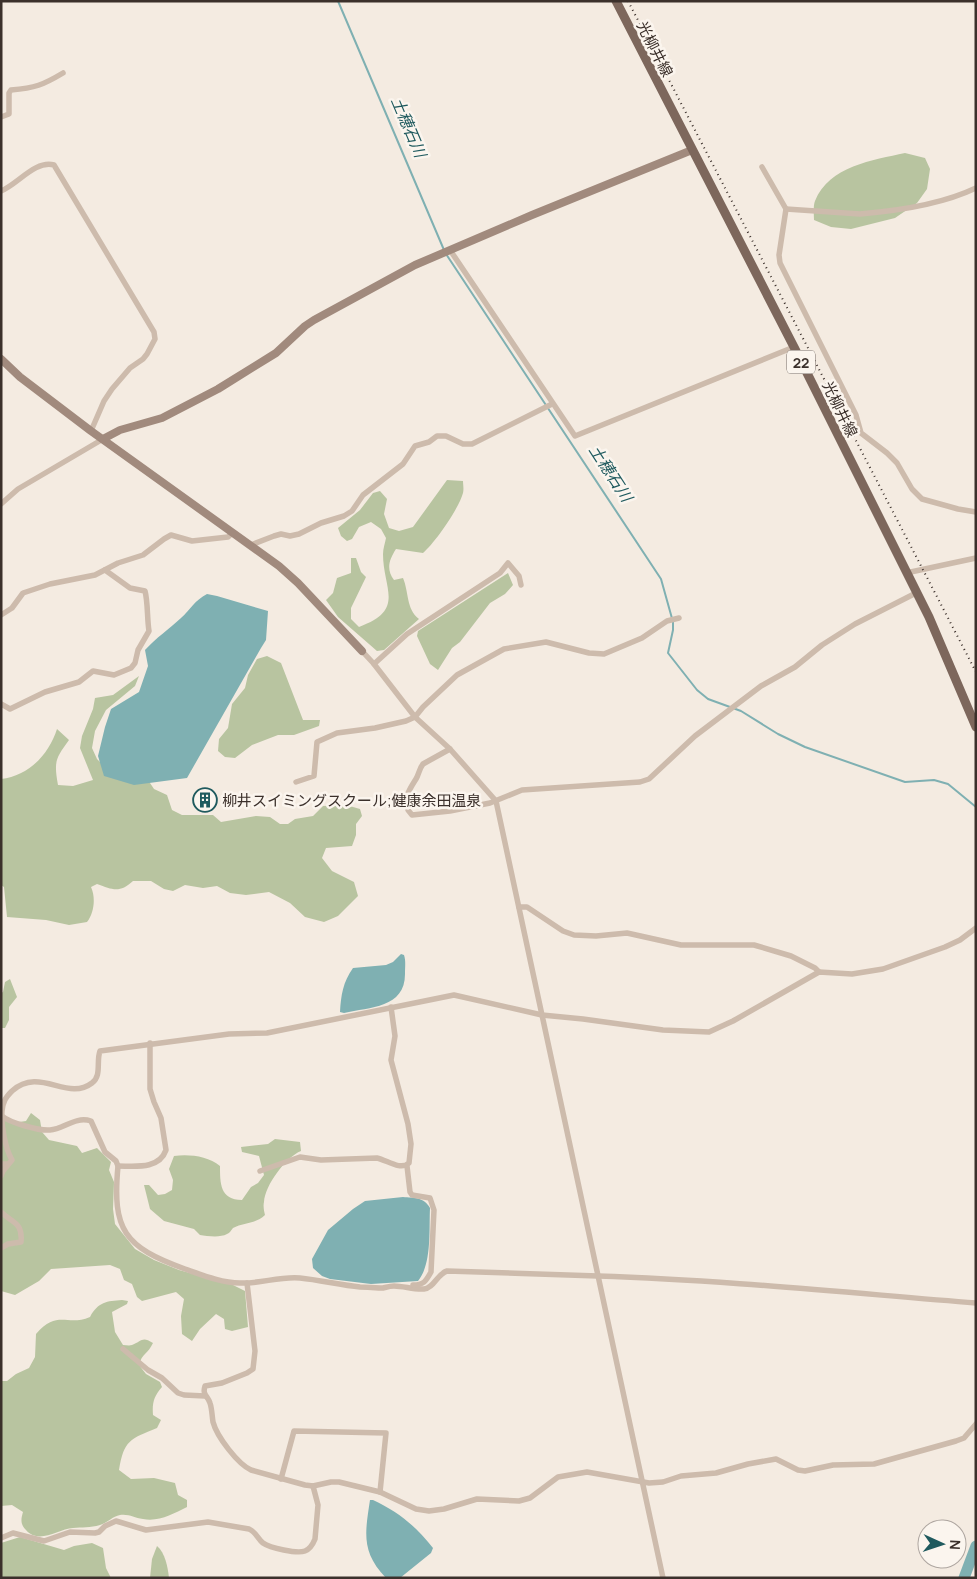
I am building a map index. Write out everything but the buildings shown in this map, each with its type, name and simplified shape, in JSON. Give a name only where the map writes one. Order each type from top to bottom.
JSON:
[{"type":"main road","name":"光柳井線","points":[[616,1],[794,347],[940,640],[976,727]]},
{"type":"street","points":[[1,118],[9,114],[8,93],[11,90],[33,88],[63,73]]},
{"type":"street","points":[[1,504],[18,489],[120,430],[162,418],[194,402],[276,353],[314,320],[415,265],[586,192],[692,150]]},
{"type":"street","points":[[1,191],[9,188],[42,165],[49,163],[54,165],[154,332],[154,339],[147,354],[130,368],[112,389],[104,401],[91,430]]},
{"type":"street","points":[[762,167],[786,209],[779,255],[780,263],[856,415],[862,433],[888,453],[897,463],[912,488],[922,499],[976,512]]},
{"type":"street","points":[[786,209],[860,214],[872,213],[921,205],[966,193],[976,188]]},
{"type":"street","points":[[450,250],[549,405],[575,436],[794,347]]},
{"type":"street","points":[[1,359],[20,377],[103,439],[279,566],[298,583],[362,651],[415,717],[450,748],[496,801],[663,1578]]},
{"type":"street","points":[[251,546],[281,534],[290,536],[299,534],[321,523],[344,516],[352,511],[363,495],[403,464],[415,446],[429,442],[437,436],[446,436],[463,444],[472,444],[549,405]]},
{"type":"street","points":[[1,615],[12,608],[24,593],[30,590],[81,579],[105,570],[118,563],[143,555],[171,535],[192,541],[228,537],[232,533]]},
{"type":"street","points":[[906,573],[976,558]]},
{"type":"street","points":[[374,664],[407,634],[500,573],[508,563],[519,576],[521,585]]},
{"type":"street","points":[[1,704],[10,709],[45,692],[79,682],[94,672],[114,675],[131,668],[135,663],[138,650],[149,631],[147,596],[145,592],[130,588],[105,570]]},
{"type":"street","points":[[450,748],[423,764],[417,778],[408,789],[406,802],[408,810],[412,815],[450,811],[496,801],[522,790],[632,783],[649,778],[695,736],[761,686],[795,667],[822,645],[855,624],[916,593]]},
{"type":"street","points":[[296,782],[314,776],[317,742],[337,733],[406,721],[415,717],[456,675],[504,649],[546,642],[589,654],[604,654],[642,638],[663,622],[676,619]]},
{"type":"street","points":[[519,907],[527,907],[563,931],[574,935],[596,936],[627,933],[681,945],[754,945],[791,956],[819,972]]},
{"type":"street","points":[[1,1176],[12,1160],[2,1131],[3,1104],[6,1097],[23,1084],[45,1082],[77,1090],[85,1087],[93,1083],[97,1078],[100,1051],[150,1043],[239,1033],[267,1033],[454,995],[542,1015],[663,1030],[709,1032],[733,1021],[819,972],[852,974],[884,969],[946,947],[960,940],[976,928]]},
{"type":"street","points":[[391,1007],[395,1036],[391,1060],[392,1068],[408,1124],[411,1144],[411,1159],[407,1166],[410,1192],[430,1198],[434,1210],[431,1272],[426,1281],[421,1285],[413,1285],[410,1288]]},
{"type":"street","points":[[118,1166],[143,1167],[156,1162],[164,1155],[166,1150],[161,1118],[150,1089],[150,1043]]},
{"type":"street","points":[[2,1116],[7,1121],[16,1124],[49,1130],[75,1120],[91,1121],[105,1152],[116,1161],[118,1166],[117,1211],[123,1230],[129,1239],[156,1258],[200,1274],[237,1283],[298,1278],[363,1287],[382,1288],[390,1286],[424,1289],[430,1287],[441,1273],[447,1271],[598,1276],[760,1286],[976,1303]]},
{"type":"street","points":[[260,1171],[300,1157],[321,1160],[377,1158],[396,1166],[407,1166]]},
{"type":"street","points":[[1,1164],[8,1164]]},
{"type":"street","points":[[1,1212],[16,1223],[21,1236],[20,1242],[8,1244],[1,1248]]},
{"type":"street","points":[[248,1283],[255,1351],[253,1369],[222,1383],[205,1386],[205,1396],[210,1402],[213,1424],[217,1432],[244,1466],[252,1470],[313,1486],[339,1482],[380,1492],[416,1509],[429,1511],[444,1510],[477,1499],[519,1501],[530,1498],[558,1477],[576,1472],[587,1472],[649,1483],[662,1482],[681,1476],[716,1473],[768,1460],[781,1461],[792,1468],[805,1471],[833,1465],[874,1464],[964,1438],[976,1424]]},
{"type":"street","points":[[123,1348],[135,1360],[162,1378],[178,1393],[205,1396]]},
{"type":"street","points":[[281,1479],[294,1431],[386,1433],[380,1492]]},
{"type":"street","points":[[1,1538],[13,1533],[44,1541],[70,1532],[100,1532],[105,1526],[116,1521],[146,1530],[208,1522],[250,1529],[262,1542],[270,1546],[300,1552],[306,1550],[315,1540],[318,1505],[313,1486]]},
{"type":"green space","points":[[905,153],[925,158],[930,169],[927,189],[917,203],[895,218],[851,229],[831,227],[814,220],[815,201],[830,180],[841,172],[866,162]]},
{"type":"green space","points":[[447,480],[463,481],[463,493],[446,525],[434,542],[423,553],[396,549],[389,564],[394,580],[403,578],[410,605],[419,619],[384,650],[377,651],[338,617],[326,600],[333,593],[337,578],[351,573],[351,558],[356,558],[361,572],[366,577],[351,608],[351,619],[359,627],[374,620],[383,613],[389,597],[383,554],[386,538],[381,529],[371,522],[359,527],[352,539],[347,541],[341,536],[338,528],[360,510],[373,493],[380,491],[387,499],[384,514],[389,528],[399,531],[413,527]]},
{"type":"green space","points":[[508,573],[513,585],[505,594],[490,603],[460,642],[452,648],[438,670],[430,664],[417,636],[418,631]]},
{"type":"green space","points":[[267,656],[281,663],[303,720],[320,720],[319,726],[294,735],[278,735],[252,745],[235,758],[225,757],[218,751],[219,739],[228,728],[232,704],[245,688],[248,675],[257,659]]},
{"type":"green space","points":[[139,676],[135,686],[106,710],[95,731],[92,748],[97,759],[112,774],[146,777],[154,789],[167,795],[172,810],[182,815],[213,815],[221,822],[256,816],[270,817],[280,824],[288,824],[295,819],[313,816],[323,806],[346,805],[360,809],[362,816],[356,824],[356,835],[352,846],[326,848],[322,858],[332,871],[354,882],[358,896],[338,916],[324,922],[305,917],[290,903],[269,892],[246,895],[230,893],[217,886],[203,888],[185,885],[173,891],[164,889],[151,881],[133,881],[120,889],[112,889],[97,884],[91,887],[94,905],[87,922],[69,925],[46,920],[7,917],[4,887],[1,885],[1,779],[20,773],[36,762],[49,747],[57,729],[69,740],[57,761],[58,785],[73,786],[93,780],[80,748],[82,736],[93,709],[95,698],[113,695]]},
{"type":"green space","points":[[10,979],[17,997],[9,1007],[9,1020],[5,1028],[1,1028],[1,993],[3,992],[5,982]]},
{"type":"green space","points":[[31,1113],[40,1120],[42,1132],[49,1140],[77,1146],[82,1153],[97,1148],[111,1162],[109,1170],[114,1182],[113,1209],[115,1224],[135,1249],[154,1260],[179,1270],[233,1285],[245,1291],[248,1327],[232,1331],[225,1329],[224,1319],[216,1314],[200,1329],[192,1341],[182,1334],[181,1316],[184,1299],[176,1292],[142,1301],[137,1297],[132,1284],[124,1280],[120,1269],[110,1265],[51,1269],[39,1281],[15,1295],[1,1291],[1,1118],[19,1122],[26,1121]]},
{"type":"green space","points":[[275,1139],[300,1142],[301,1151],[283,1165],[272,1180],[265,1195],[265,1215],[261,1218],[233,1228],[224,1235],[210,1236],[200,1235],[194,1229],[164,1221],[150,1209],[144,1185],[149,1185],[158,1195],[172,1190],[173,1180],[169,1169],[174,1156],[198,1156],[220,1166],[221,1184],[225,1194],[242,1200],[251,1187],[258,1183],[264,1175],[259,1156],[242,1152],[241,1147],[268,1144]]},
{"type":"green space","points":[[128,1301],[127,1304],[112,1312],[115,1332],[123,1345],[132,1345],[144,1340],[153,1343],[139,1365],[146,1374],[160,1382],[162,1387],[155,1397],[153,1407],[153,1415],[161,1420],[157,1428],[134,1438],[126,1446],[119,1470],[131,1479],[154,1478],[175,1483],[178,1495],[187,1500],[187,1507],[166,1517],[155,1519],[149,1520],[120,1515],[96,1526],[67,1529],[43,1536],[31,1534],[22,1524],[23,1512],[12,1505],[1,1506],[1,1381],[7,1381],[29,1368],[35,1357],[36,1334],[50,1322],[57,1320],[82,1320],[90,1317],[96,1308],[103,1303]]},
{"type":"green space","points":[[20,1537],[64,1550],[92,1543],[103,1548],[106,1568],[111,1578],[1,1578],[1,1543]]},
{"type":"green space","points":[[157,1546],[164,1556],[169,1578],[150,1578],[152,1559]]},
{"type":"water","points":[[207,594],[268,611],[266,640],[187,778],[134,785],[104,776],[98,756],[111,709],[139,692],[148,666],[145,650],[199,599]]},
{"type":"water","points":[[401,954],[405,957],[405,974],[399,994],[393,1000],[375,1007],[344,1013],[340,1012],[343,989],[353,968],[386,965],[393,962]]},
{"type":"water","points":[[403,1197],[422,1200],[430,1208],[428,1256],[426,1266],[418,1281],[371,1284],[330,1279],[322,1276],[313,1268],[312,1259],[328,1230],[353,1209],[365,1201]]},
{"type":"water","points":[[370,1500],[406,1520],[420,1532],[433,1548],[431,1553],[400,1578],[386,1578],[372,1559],[366,1532]]},
{"type":"waterway","name":"土穂石川","points":[[338,1],[444,250]]},
{"type":"waterway","name":"土穂石川","points":[[446,254],[661,579],[673,622],[668,653],[697,690],[708,699],[741,711],[778,734],[805,747],[905,782],[934,780],[948,784],[976,807]]},
{"type":"waterway","name":"土穂石川","points":[[964,1578],[976,1546]]},
{"type":"railway","points":[[628,1],[976,672]]},
{"type":"place","name":"柳井スイミングスクール;健康余田温泉","points":[[205,800]]}]
